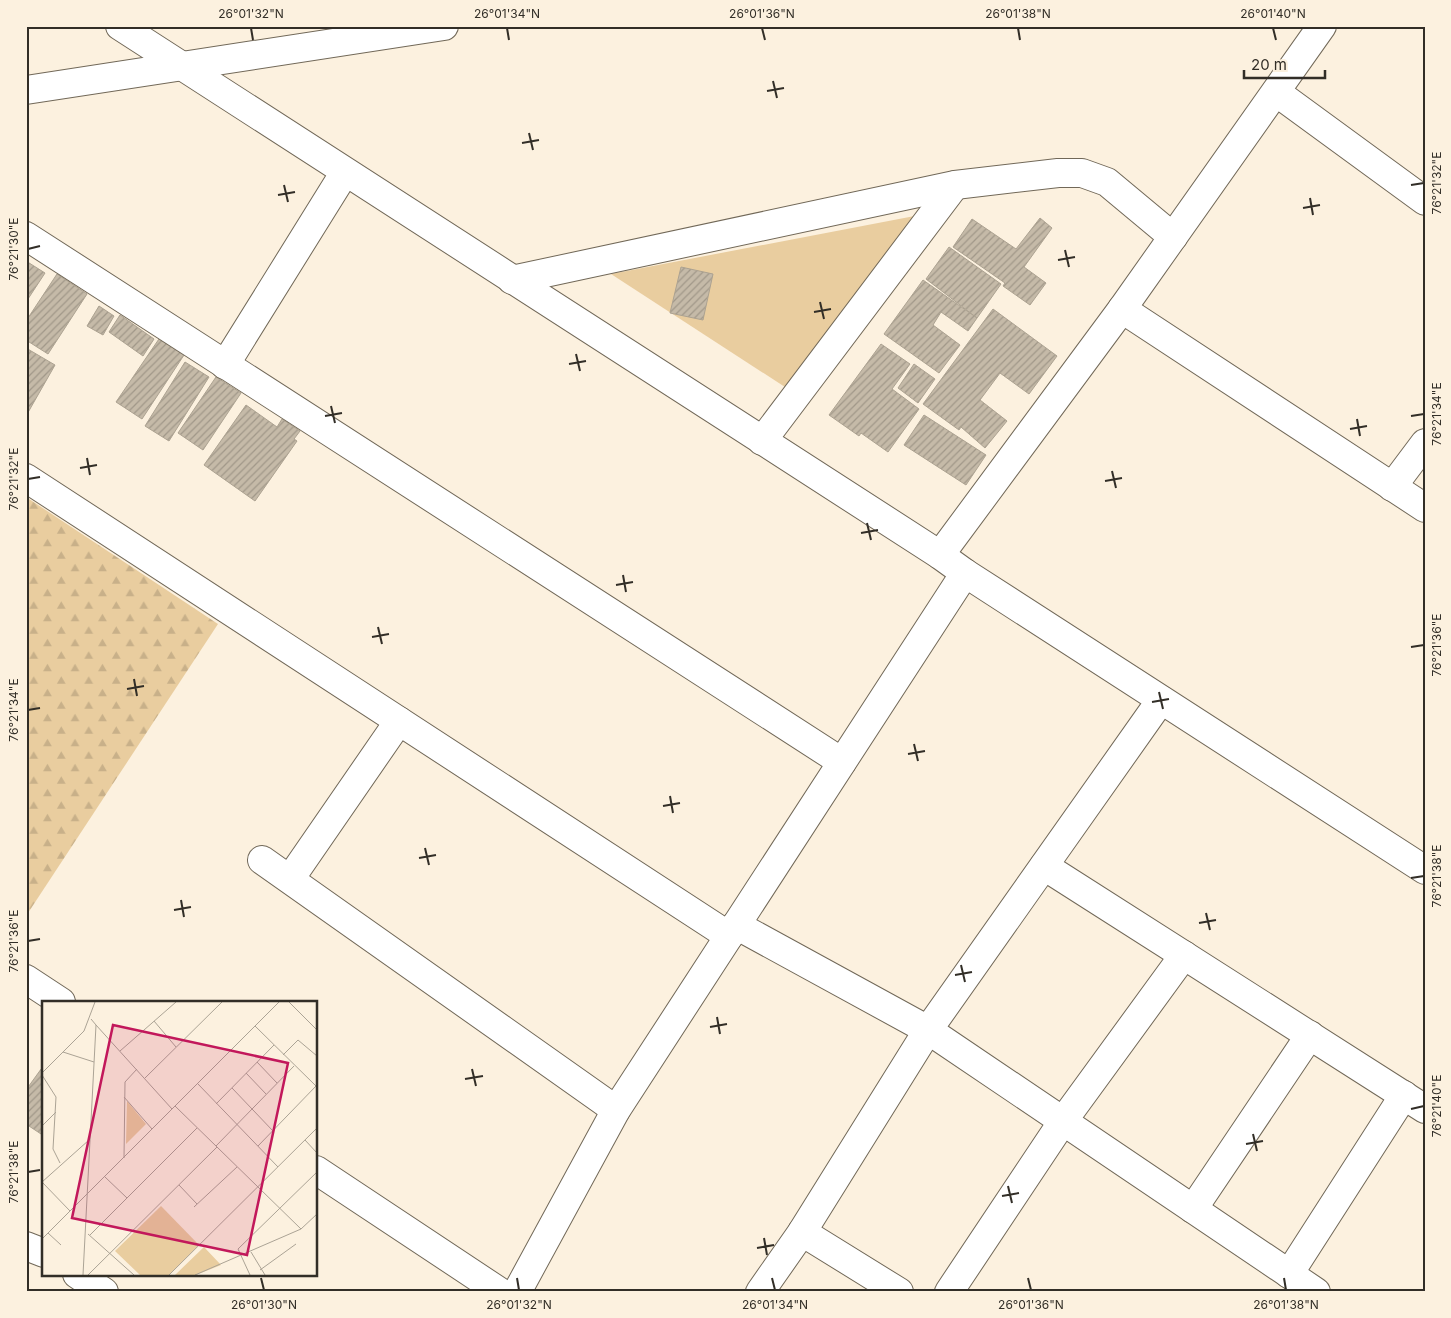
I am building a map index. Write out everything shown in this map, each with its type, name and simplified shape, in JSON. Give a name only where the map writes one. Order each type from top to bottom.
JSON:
[{"type":"street","points":[[120,26],[1425,870]]},
{"type":"street","points":[[26,90],[444,26]]},
{"type":"street","points":[[940,555],[1122,309],[1322,26]]},
{"type":"street","points":[[1276,92],[1425,201]]},
{"type":"street","points":[[225,365],[345,172]]},
{"type":"street","points":[[512,280],[956,185],[1058,173],[1082,173],[1108,182],[1173,237]]},
{"type":"street","points":[[762,442],[956,185]]},
{"type":"street","points":[[26,236],[842,762]]},
{"type":"street","points":[[1122,309],[1425,508]]},
{"type":"street","points":[[1392,487],[1425,443]]},
{"type":"street","points":[[26,478],[398,721],[733,931],[928,1030],[1316,1292]]},
{"type":"street","points":[[517,1292],[616,1110],[965,573]]},
{"type":"street","points":[[760,1292],[802,1232],[928,1030],[1161,700]]},
{"type":"street","points":[[290,879],[398,721]]},
{"type":"street","points":[[262,860],[616,1110]]},
{"type":"street","points":[[1044,866],[1414,1102],[1289,1274]]},
{"type":"street","points":[[949,1292],[1063,1121],[1184,955]]},
{"type":"street","points":[[26,979],[59,1001]]},
{"type":"street","points":[[1193,1209],[1310,1036]]},
{"type":"street","points":[[318,1171],[500,1292]]},
{"type":"street","points":[[802,1232],[899,1292]]},
{"type":"street","points":[[26,1246],[42,1252]]},
{"type":"street","points":[[81,1276],[104,1292]]},
{"type":"green space","points":[[925,214],[788,389],[611,274]]},
{"type":"green space","points":[[26,497],[218,624],[26,916]]},
{"type":"building","points":[[1040,218],[1052,228],[1024,267],[1046,283],[1030,305],[1003,286],[1005,283],[953,247],[972,219],[1016,249]]},
{"type":"building","points":[[949,247],[1001,284],[977,318],[926,279]]},
{"type":"building","points":[[26,261],[45,273],[26,302]]},
{"type":"building","points":[[681,267],[713,274],[703,320],[670,313]]},
{"type":"building","points":[[57,274],[87,294],[48,354],[26,340],[26,321]]},
{"type":"building","points":[[923,280],[977,318],[968,331],[941,312],[933,325],[960,345],[939,373],[884,334]]},
{"type":"building","points":[[99,306],[114,316],[103,335],[87,326]]},
{"type":"building","points":[[993,309],[1057,356],[1029,394],[1000,373],[980,400],[1007,421],[985,448],[961,427],[959,430],[923,404]]},
{"type":"building","points":[[120,315],[154,339],[143,356],[109,332]]},
{"type":"building","points":[[161,336],[186,352],[142,419],[116,402]]},
{"type":"building","points":[[881,344],[910,364],[892,389],[919,409],[888,452],[861,433],[859,436],[829,415]]},
{"type":"building","points":[[26,348],[55,365],[26,416]]},
{"type":"building","points":[[185,362],[209,377],[169,441],[145,426]]},
{"type":"building","points":[[914,364],[935,379],[918,403],[898,388]]},
{"type":"building","points":[[216,377],[241,393],[203,450],[178,433]]},
{"type":"building","points":[[246,405],[277,427],[282,419],[300,431],[294,439],[297,441],[255,501],[204,465]]},
{"type":"building","points":[[924,415],[986,455],[966,485],[904,445]]},
{"type":"building","points":[[42,1068],[42,1135],[26,1124],[26,1090]]}]
